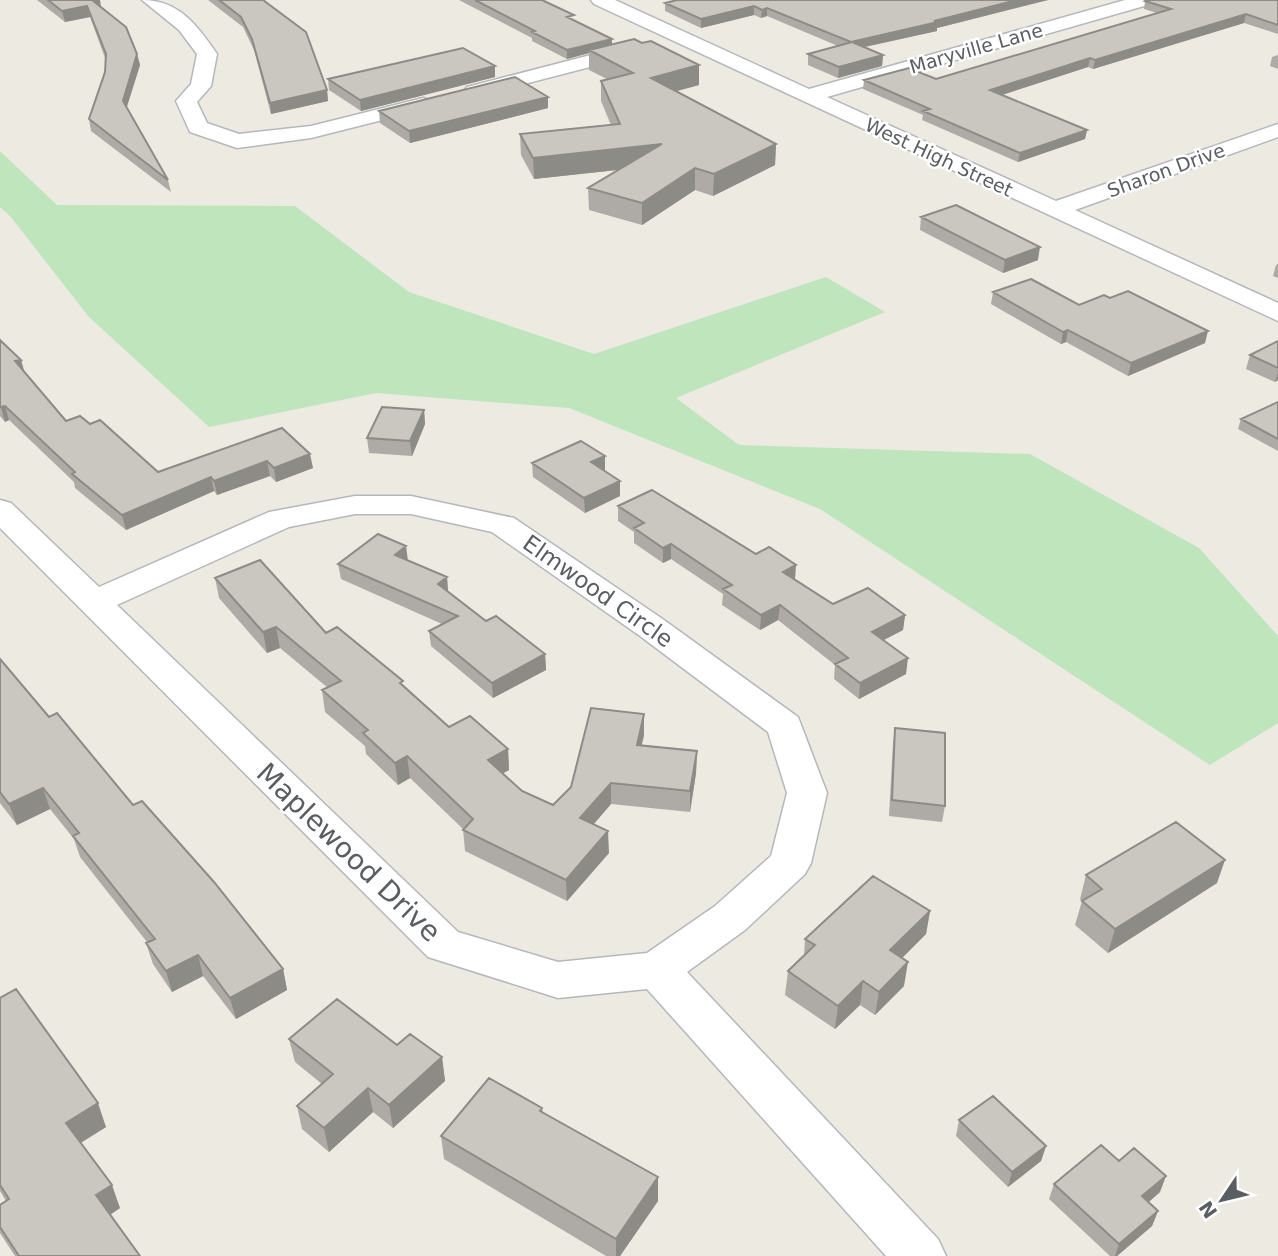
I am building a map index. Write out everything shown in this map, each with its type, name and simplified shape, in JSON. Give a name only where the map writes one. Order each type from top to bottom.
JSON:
[{"type":"street","points":[[152,0],[186,26],[207,54],[201,86],[186,101],[198,127],[237,141],[311,132],[681,38]]},
{"type":"street","name":"West High Street","points":[[600,0],[1278,313]]},
{"type":"street","name":"Maryville Lane","points":[[807,96],[1145,0]]},
{"type":"street","points":[[626,12],[652,6]]},
{"type":"street","name":"Sharon Drive","points":[[1055,210],[1278,130]]},
{"type":"street","name":"Elmwood Circle","points":[[94,602],[280,519],[342,507],[411,505],[503,525],[652,628],[785,726],[807,793],[790,863],[730,918],[657,970]]},
{"type":"street","name":"Maplewood Drive","points":[[5,521],[94,602],[443,944],[558,981],[657,970]]},
{"type":"street","points":[[657,970],[920,1256]]},
{"type":"green space","points":[[0,151],[57,205],[295,206],[409,292],[594,354],[826,277],[885,312],[676,398],[739,445],[1030,454],[1199,548],[1278,636],[1278,723],[1210,765],[820,509],[569,408],[376,393],[209,427],[89,317],[10,216],[0,207]]},
{"type":"building","points":[[48,0],[92,0],[126,27],[137,54],[123,101],[168,180],[89,119],[105,72],[106,54],[87,6],[62,11]]},
{"type":"building","points":[[219,0],[263,0],[306,32],[327,90],[270,103],[252,39],[241,17]]},
{"type":"building","points":[[475,0],[542,0],[574,15],[567,17],[612,39],[567,50]]},
{"type":"building","points":[[677,0],[1017,0],[851,42],[767,8],[762,10],[754,6],[701,19],[665,3]]},
{"type":"building","points":[[1278,0],[1278,25],[1246,14],[1095,60],[1090,58],[990,90],[1087,130],[1020,153],[923,111],[930,109],[864,80],[909,68],[936,79],[1171,9],[1145,1]]},
{"type":"building","points":[[634,39],[642,43],[651,41],[699,65],[651,78],[776,144],[714,174],[695,168],[642,203],[588,188],[662,144],[533,158],[520,134],[620,124],[601,81],[633,73],[589,50]]},
{"type":"building","points":[[852,42],[883,55],[839,67],[808,54]]},
{"type":"building","points":[[463,48],[495,66],[360,100],[328,79]]},
{"type":"building","points":[[515,77],[548,97],[409,131],[379,111]]},
{"type":"building","points":[[956,205],[1040,247],[1005,260],[921,217]]},
{"type":"building","points":[[1031,279],[1079,305],[1104,295],[1110,298],[1128,291],[1208,331],[1131,363],[1068,330],[1063,332],[993,292]]},
{"type":"building","points":[[0,340],[21,360],[15,361],[66,421],[80,416],[90,424],[100,420],[158,472],[282,428],[310,454],[274,468],[267,461],[214,481],[211,477],[122,515],[72,474],[75,472],[5,406],[0,407]]},
{"type":"building","points":[[1278,341],[1278,368],[1250,355]]},
{"type":"building","points":[[1278,402],[1278,439],[1241,419]]},
{"type":"building","points":[[382,407],[424,410],[410,441],[367,438]]},
{"type":"building","points":[[581,441],[605,456],[591,462],[620,481],[584,498],[532,463]]},
{"type":"building","points":[[652,490],[756,554],[769,547],[796,565],[783,572],[833,604],[868,588],[905,615],[872,632],[908,658],[860,683],[835,664],[848,658],[780,605],[761,615],[723,589],[732,585],[671,544],[663,548],[634,528],[644,523],[618,506]]},
{"type":"building","points":[[378,534],[406,546],[395,555],[447,577],[438,584],[486,621],[496,616],[545,654],[492,683],[429,631],[458,616],[338,564]]},
{"type":"building","points":[[260,560],[326,633],[337,627],[403,681],[400,683],[449,727],[470,716],[508,749],[488,760],[522,791],[553,805],[571,787],[591,708],[644,714],[637,745],[697,751],[690,791],[611,783],[580,818],[608,831],[566,880],[463,830],[473,819],[407,756],[395,763],[363,733],[368,730],[322,690],[341,681],[276,627],[263,632],[215,578]]},
{"type":"building","points":[[0,659],[49,717],[57,713],[133,805],[142,801],[214,882],[283,969],[230,998],[198,955],[166,971],[146,943],[155,939],[73,836],[79,833],[43,788],[9,804],[0,792]]},
{"type":"building","points":[[895,728],[945,733],[945,806],[892,800]]},
{"type":"building","points":[[1176,822],[1225,860],[1115,929],[1082,901],[1102,889],[1086,875]]},
{"type":"building","points":[[873,876],[930,911],[890,950],[908,962],[879,992],[863,981],[838,1006],[788,971],[815,945],[805,939]]},
{"type":"building","points":[[16,989],[98,1103],[66,1123],[112,1185],[96,1195],[140,1256],[19,1256],[0,1227],[0,1205],[9,1199],[0,1185],[0,998]]},
{"type":"building","points":[[337,999],[397,1045],[410,1034],[442,1057],[389,1105],[368,1088],[324,1128],[297,1106],[333,1074],[289,1039]]},
{"type":"building","points":[[489,1078],[542,1108],[540,1111],[658,1177],[616,1239],[441,1136]]},
{"type":"building","points":[[993,1096],[1046,1146],[1012,1172],[959,1120]]},
{"type":"building","points":[[1101,1145],[1119,1161],[1134,1148],[1166,1176],[1142,1196],[1158,1211],[1119,1244],[1054,1184]]}]
